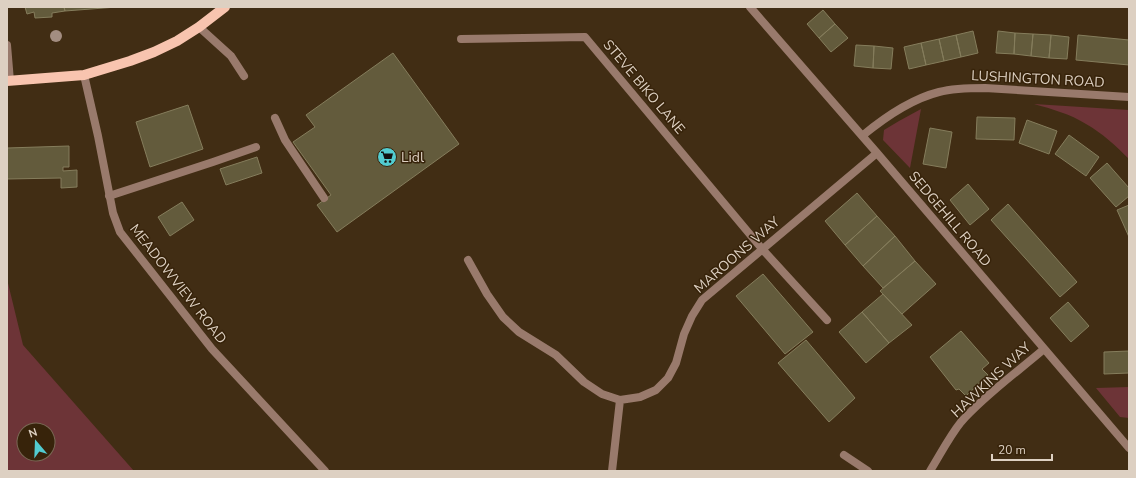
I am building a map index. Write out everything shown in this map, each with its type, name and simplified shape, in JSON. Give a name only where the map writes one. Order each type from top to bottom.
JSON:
[{"type":"main road","points":[[9,81],[84,75],[154,52],[177,41],[199,27],[214,11],[226,7]]},
{"type":"street","name":"SEDGEHILL ROAD","points":[[750,7],[877,152],[1129,447]]},
{"type":"street","points":[[199,27],[231,56],[244,76]]},
{"type":"street","name":"STEVE BIKO LANE","points":[[462,39],[585,37],[763,250]]},
{"type":"street","points":[[7,45],[9,59],[9,81]]},
{"type":"street","name":"MEADOWVIEW ROAD","points":[[84,75],[98,136],[109,196],[120,232],[212,349],[324,471]]},
{"type":"street","name":"LUSHINGTON ROAD","points":[[862,136],[884,120],[916,101],[939,92],[962,88],[985,88],[1129,98]]},
{"type":"street","points":[[275,118],[285,140],[324,198]]},
{"type":"street","points":[[109,196],[256,147]]},
{"type":"street","name":"MAROONS WAY","points":[[468,260],[487,294],[503,317],[520,332],[556,355],[584,382],[602,394],[620,400],[640,397],[656,390],[668,378],[676,362],[684,334],[692,316],[702,300],[763,250],[877,152]]},
{"type":"street","points":[[763,250],[827,320]]},
{"type":"street","name":"HAWKINS WAY","points":[[930,471],[961,423],[978,405],[1044,349]]},
{"type":"street","points":[[612,471],[620,400]]},
{"type":"street","points":[[844,456],[868,471]]},
{"type":"shaded area","points":[[1034,104],[1129,110],[1129,159],[1098,131],[1080,120]]},
{"type":"shaded area","points":[[921,109],[910,168],[883,140],[884,130]]},
{"type":"shaded area","points":[[7,279],[23,345],[134,471],[7,471]]},
{"type":"shaded area","points":[[1129,387],[1129,418],[1120,417],[1096,388]]},
{"type":"building","points":[[25,7],[64,7],[65,11],[52,13],[52,17],[35,18],[34,12],[27,14]]},
{"type":"building","points":[[64,7],[117,7],[65,11]]},
{"type":"building","points":[[823,10],[835,24],[819,38],[807,24]]},
{"type":"building","points":[[835,24],[848,38],[831,52],[819,38]]},
{"type":"building","points":[[973,31],[978,53],[961,57],[956,35]]},
{"type":"building","points":[[998,31],[1015,33],[1014,54],[996,53]]},
{"type":"building","points":[[1015,33],[1033,34],[1031,56],[1014,54]]},
{"type":"building","points":[[1033,34],[1051,35],[1049,58],[1031,56]]},
{"type":"building","points":[[956,35],[961,57],[944,61],[939,39]]},
{"type":"building","points":[[1051,35],[1069,37],[1067,59],[1049,58]]},
{"type":"building","points":[[1078,35],[1129,40],[1129,65],[1076,60]]},
{"type":"building","points":[[939,39],[944,61],[926,65],[921,43]]},
{"type":"building","points":[[921,43],[926,65],[909,69],[904,47]]},
{"type":"building","points":[[856,45],[874,46],[873,68],[854,66]]},
{"type":"building","points":[[874,46],[893,48],[891,69],[873,68]]},
{"type":"building","points":[[393,53],[459,144],[337,232],[317,205],[331,195],[293,142],[315,127],[306,115]]},
{"type":"building","points":[[188,105],[203,149],[150,167],[136,122]]},
{"type":"building","points":[[977,117],[1015,118],[1014,140],[976,139]]},
{"type":"building","points":[[1027,120],[1057,131],[1049,154],[1019,143]]},
{"type":"building","points":[[930,128],[952,132],[946,168],[923,164]]},
{"type":"building","points":[[1069,135],[1099,157],[1086,176],[1055,154]]},
{"type":"building","points":[[69,146],[69,167],[63,167],[63,171],[77,170],[77,187],[61,188],[61,178],[7,179],[7,148]]},
{"type":"building","points":[[257,157],[262,173],[226,185],[220,169]]},
{"type":"building","points":[[1107,163],[1129,188],[1129,196],[1116,207],[1090,178]]},
{"type":"building","points":[[968,184],[989,209],[970,225],[950,200]]},
{"type":"building","points":[[857,193],[877,216],[845,245],[825,221]]},
{"type":"building","points":[[182,202],[194,220],[170,236],[158,217]]},
{"type":"building","points":[[1008,204],[1077,282],[1060,297],[991,220]]},
{"type":"building","points":[[1129,205],[1129,237],[1117,210]]},
{"type":"building","points":[[877,216],[895,236],[863,266],[845,245]]},
{"type":"building","points":[[895,236],[915,261],[883,288],[863,266]]},
{"type":"building","points":[[915,261],[936,284],[902,314],[880,291]]},
{"type":"building","points":[[763,274],[813,332],[785,354],[736,296]]},
{"type":"building","points":[[883,294],[912,325],[889,343],[862,312]]},
{"type":"building","points":[[1068,302],[1089,326],[1071,342],[1050,318]]},
{"type":"building","points":[[862,312],[889,343],[866,363],[839,332]]},
{"type":"building","points":[[961,331],[989,363],[982,369],[988,375],[966,396],[959,389],[956,390],[930,357]]},
{"type":"building","points":[[806,340],[855,398],[829,422],[778,363]]},
{"type":"building","points":[[1129,351],[1129,373],[1104,374],[1104,352]]},
{"type":"place","name":"Lidl","points":[[387,157]]}]
